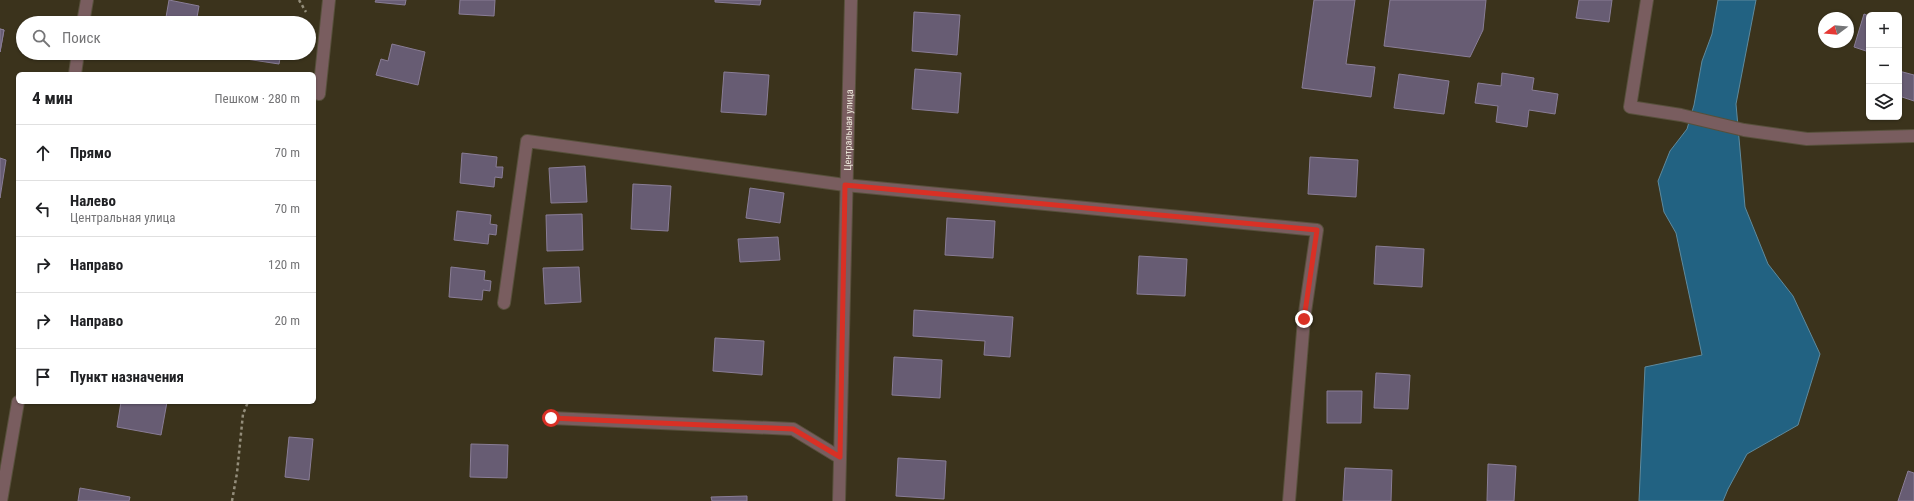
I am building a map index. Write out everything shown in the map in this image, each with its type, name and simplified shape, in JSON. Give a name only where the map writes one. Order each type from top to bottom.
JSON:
[{"type":"street","points":[[85,16],[87,0]]},
{"type":"street","points":[[319,94],[329,0]]},
{"type":"street","name":"Центральная улица","points":[[839,501],[845,185],[851,0]]},
{"type":"street","points":[[1647,0],[1630,106],[1681,115],[1744,130],[1807,140],[1914,136]]},
{"type":"street","points":[[75,72],[77,60]]},
{"type":"street","points":[[504,303],[526,141],[845,185],[1317,230],[1304,319],[1289,501]]},
{"type":"street","points":[[1,501],[18,404]]},
{"type":"street","points":[[551,418],[793,429],[840,457]]},
{"type":"path","points":[[232,501],[237,473],[243,414],[247,404]]},
{"type":"water","points":[[1718,0],[1756,0],[1736,104],[1745,207],[1768,264],[1793,296],[1820,354],[1798,425],[1747,454],[1723,501],[1639,501],[1645,367],[1702,355],[1676,233],[1664,212],[1658,181],[1670,151],[1687,129],[1694,105],[1702,61],[1712,34]]},
{"type":"building","points":[[169,0],[199,6],[197,16],[166,16]]},
{"type":"building","points":[[376,0],[406,0],[405,5],[375,2]]},
{"type":"building","points":[[460,0],[495,0],[494,16],[459,14]]},
{"type":"building","points":[[715,0],[761,0],[760,5],[715,2]]},
{"type":"building","points":[[1314,0],[1355,0],[1346,64],[1375,67],[1371,97],[1302,88]]},
{"type":"building","points":[[1390,0],[1486,0],[1483,30],[1470,57],[1384,46]]},
{"type":"building","points":[[1579,0],[1612,0],[1609,22],[1576,18]]},
{"type":"building","points":[[914,12],[960,15],[957,55],[912,51]]},
{"type":"building","points":[[1864,14],[1866,15],[1866,51],[1854,47]]},
{"type":"building","points":[[0,29],[4,30],[0,52]]},
{"type":"building","points":[[0,29],[4,30],[0,52]]},
{"type":"building","points":[[392,44],[425,52],[418,85],[376,75],[381,59],[388,61]]},
{"type":"building","points":[[253,60],[280,60],[279,64]]},
{"type":"building","points":[[915,69],[961,73],[958,113],[912,109]]},
{"type":"building","points":[[724,72],[769,75],[766,115],[721,112]]},
{"type":"building","points":[[1902,72],[1914,75],[1914,101],[1902,97]]},
{"type":"building","points":[[1502,73],[1534,78],[1532,90],[1558,94],[1555,114],[1529,110],[1527,127],[1496,122],[1498,106],[1475,103],[1478,83],[1501,86]]},
{"type":"building","points":[[1399,74],[1449,81],[1444,114],[1394,108]]},
{"type":"building","points":[[462,153],[497,157],[496,167],[503,167],[502,178],[495,177],[494,187],[460,183]]},
{"type":"building","points":[[1310,157],[1358,160],[1356,197],[1308,194]]},
{"type":"building","points":[[0,158],[6,160],[0,198]]},
{"type":"building","points":[[585,166],[587,202],[551,203],[549,168]]},
{"type":"building","points":[[633,184],[671,186],[668,231],[631,229]]},
{"type":"building","points":[[750,188],[784,193],[780,223],[746,218]]},
{"type":"building","points":[[457,211],[491,215],[490,224],[497,225],[496,235],[489,234],[488,244],[454,240]]},
{"type":"building","points":[[582,214],[583,250],[547,251],[546,215]]},
{"type":"building","points":[[947,218],[995,221],[993,258],[945,255]]},
{"type":"building","points":[[778,237],[780,260],[740,262],[738,239]]},
{"type":"building","points":[[1376,246],[1424,249],[1422,287],[1374,284]]},
{"type":"building","points":[[1139,256],[1187,259],[1185,296],[1137,294]]},
{"type":"building","points":[[451,267],[485,271],[484,280],[491,281],[490,291],[483,290],[482,300],[449,297]]},
{"type":"building","points":[[579,267],[581,302],[545,304],[543,268]]},
{"type":"building","points":[[914,310],[1013,317],[1010,357],[984,355],[985,341],[913,336]]},
{"type":"building","points":[[715,338],[764,341],[762,375],[713,371]]},
{"type":"building","points":[[894,357],[942,360],[940,398],[892,395]]},
{"type":"building","points":[[1376,373],[1410,375],[1408,409],[1374,408]]},
{"type":"building","points":[[1327,391],[1362,391],[1361,423],[1327,423]]},
{"type":"building","points":[[121,404],[167,404],[161,435],[117,427]]},
{"type":"building","points":[[289,437],[313,439],[309,480],[285,477]]},
{"type":"building","points":[[471,444],[508,445],[507,478],[470,477]]},
{"type":"building","points":[[898,458],[946,461],[944,499],[896,496]]},
{"type":"building","points":[[1488,464],[1516,466],[1514,501],[1487,501]]},
{"type":"building","points":[[1345,468],[1392,470],[1391,501],[1343,501]]},
{"type":"building","points":[[1908,471],[1914,473],[1914,501],[1898,501]]},
{"type":"building","points":[[80,488],[130,497],[129,501],[78,501]]},
{"type":"building","points":[[747,496],[747,501],[712,501],[711,497]]},
{"type":"route","points":[[551,418],[793,429],[840,457],[845,185],[1317,230],[1304,319]]}]
